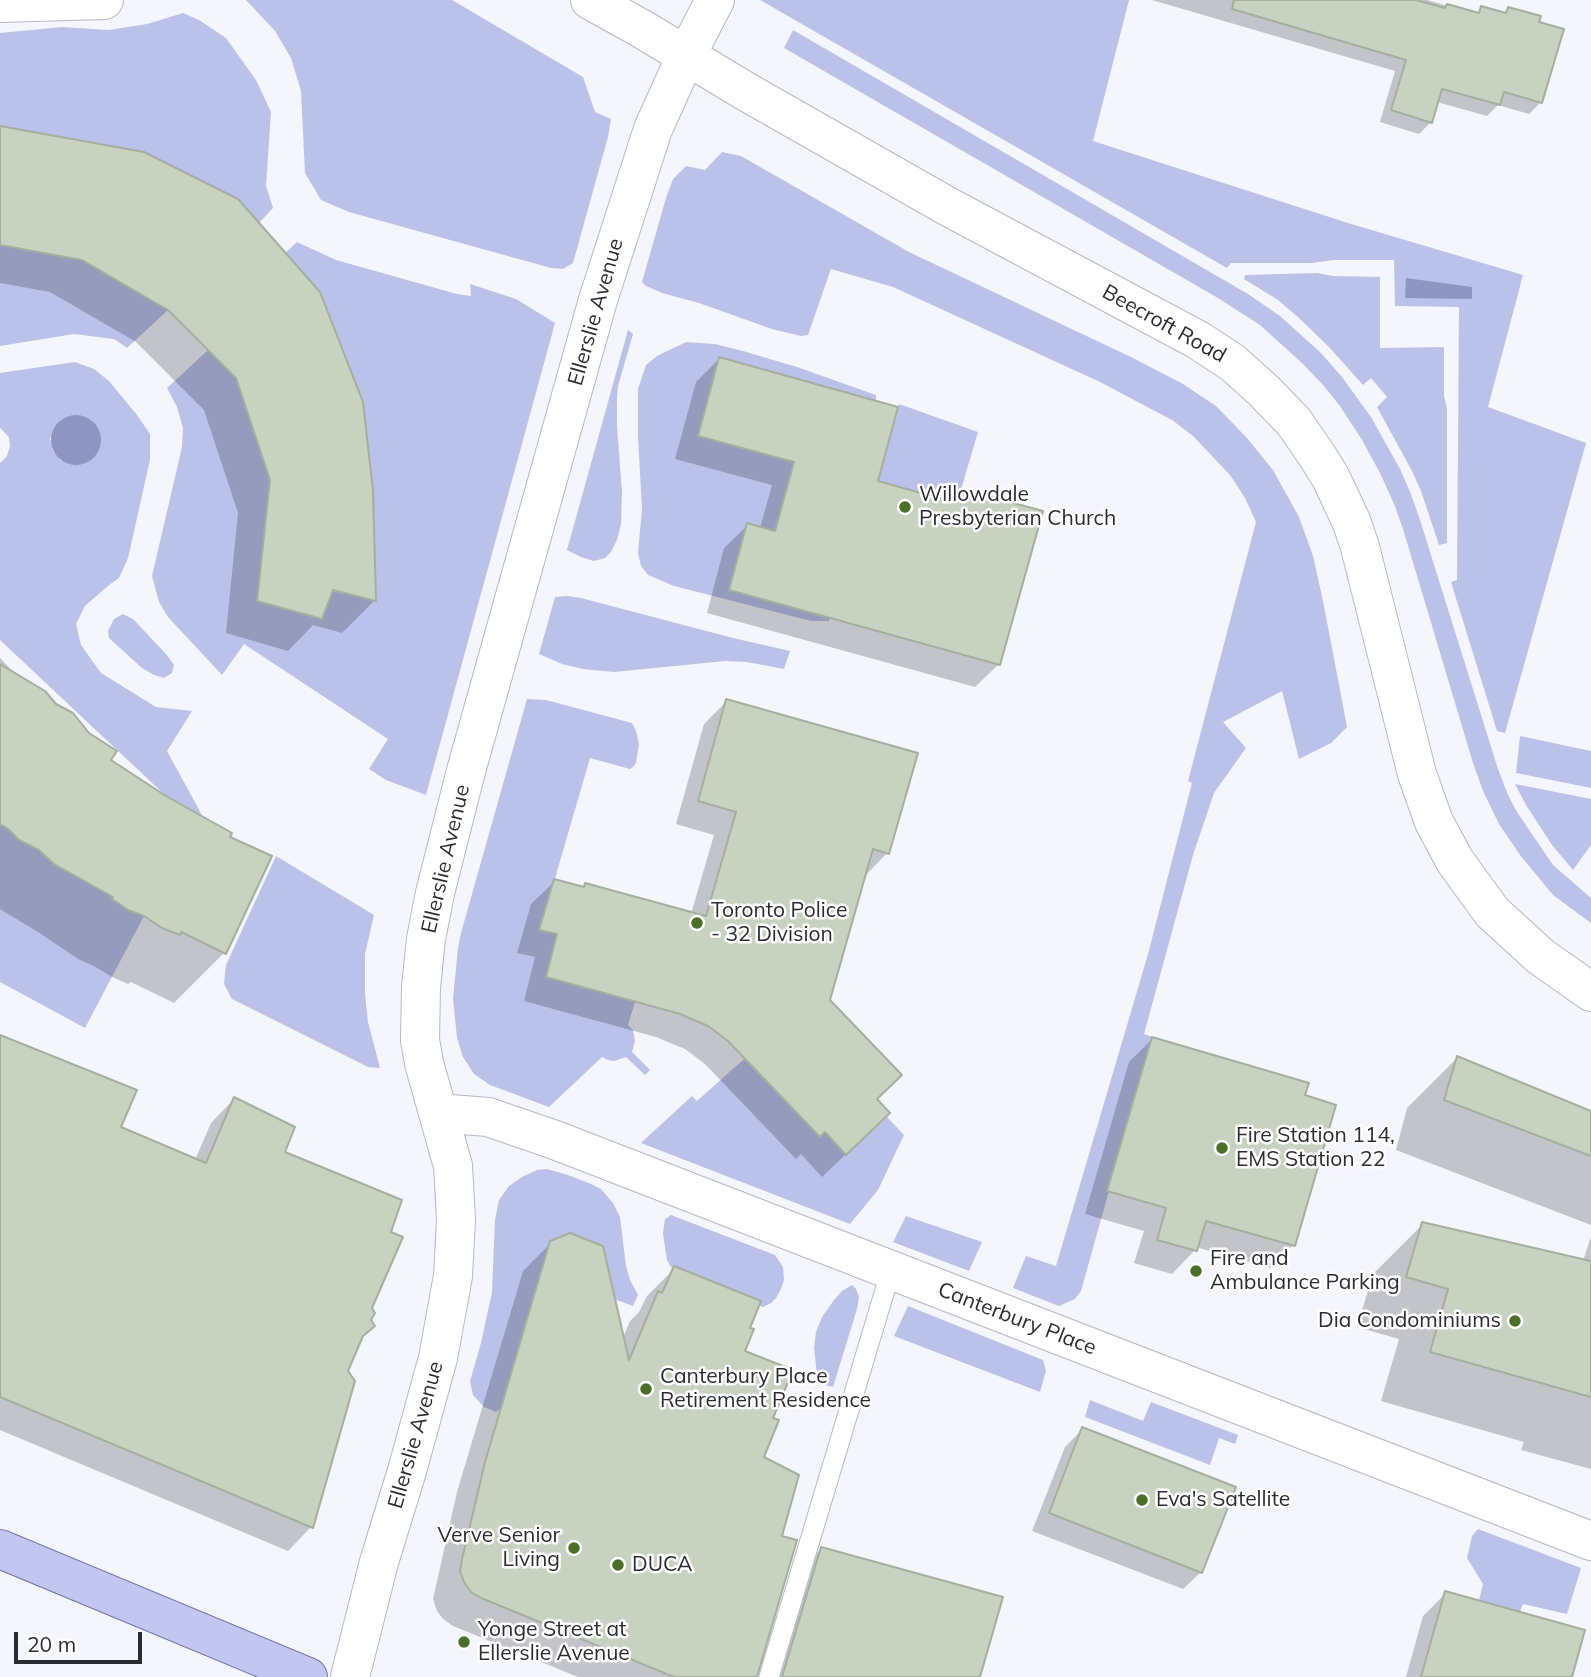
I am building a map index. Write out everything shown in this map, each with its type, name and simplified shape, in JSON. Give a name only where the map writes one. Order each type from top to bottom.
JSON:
[{"type":"main road","points":[[0,1549],[308,1677]]},
{"type":"street","points":[[0,3],[104,0]]},
{"type":"street","name":"Beecroft Road","points":[[590,0],[745,92],[947,206],[1198,340],[1233,363],[1264,391],[1294,422],[1318,457],[1352,523],[1417,774],[1439,832],[1455,861],[1492,912],[1540,957],[1591,992]]},
{"type":"street","name":"Ellerslie Avenue","points":[[350,1677],[379,1562],[438,1358],[449,1303],[455,1248],[456,1193],[450,1152],[424,1063],[419,1017],[426,939],[435,893],[466,771],[598,300],[653,130],[715,0]]},
{"type":"street","name":"Canterbury Place","points":[[438,1113],[488,1117],[586,1151],[1591,1541]]},
{"type":"lane","points":[[769,1677],[891,1270]]},
{"type":"shaded area","points":[[246,0],[452,0],[583,77],[595,112],[611,119],[573,263],[563,269],[551,268],[349,212],[321,200],[305,173],[301,91],[291,58],[275,31]]},
{"type":"shaded area","points":[[760,0],[1129,0],[1093,141],[1348,223],[1523,275],[1488,407],[1586,443],[1505,733],[1497,731],[1451,582],[1457,580],[1459,307],[1395,306],[1394,260],[1231,263],[1227,268]]},
{"type":"shaded area","points":[[183,13],[226,38],[256,80],[271,112],[266,186],[273,208],[259,223],[238,199],[144,152],[0,126],[0,33],[62,27],[108,30],[147,24]]},
{"type":"shaded area","points":[[793,30],[1248,294],[1280,316],[1321,353],[1371,417],[1400,469],[1420,520],[1508,795],[1553,865],[1591,898],[1591,923],[1553,895],[1499,824],[1473,763],[1394,504],[1362,440],[1323,385],[1260,325],[1218,298],[784,48]]},
{"type":"shaded area","points":[[722,152],[741,156],[909,252],[1133,358],[1183,384],[1216,406],[1273,470],[1299,517],[1313,556],[1347,727],[1331,743],[1299,759],[1282,691],[1223,722],[1246,748],[1214,793],[1193,855],[1144,1034],[1152,1037],[1081,1291],[1075,1299],[1059,1306],[1013,1288],[1026,1256],[1056,1266],[1148,954],[1192,783],[1188,781],[1256,522],[1230,475],[1193,436],[1172,420],[1100,382],[893,287],[831,269],[808,335],[801,336],[772,329],[646,286],[642,282],[673,179],[686,166],[705,170]]},
{"type":"shaded area","points":[[297,242],[336,260],[457,294],[471,296],[470,284],[516,299],[555,323],[426,795],[386,780],[369,769],[388,739],[244,644],[222,675],[168,617],[159,602],[152,576],[182,447],[183,428],[177,407],[167,388],[208,350],[236,378],[270,480],[257,601],[322,619],[333,590],[375,601],[373,491],[363,402],[285,253]]},
{"type":"shaded area","points":[[0,245],[82,260],[168,310],[127,348],[114,339],[74,334],[0,346]]},
{"type":"shaded area","points":[[1317,273],[1380,277],[1380,348],[1444,347],[1447,543],[1439,545],[1421,491],[1377,407],[1387,397],[1371,378],[1363,385],[1299,318],[1278,300],[1244,279],[1245,275]]},
{"type":"shaded area","points":[[1406,278],[1472,287],[1472,299],[1405,298]]},
{"type":"shaded area","points":[[628,330],[633,334],[618,386],[617,399],[621,524],[611,552],[605,558],[594,561],[567,550]]},
{"type":"shaded area","points":[[686,342],[715,344],[743,351],[876,395],[876,401],[719,357],[698,435],[794,462],[775,531],[747,523],[829,617],[829,621],[811,621],[674,586],[648,575],[641,566],[638,553],[642,509],[638,389],[646,365],[657,356]]},
{"type":"shaded area","points":[[75,362],[94,369],[109,381],[150,434],[150,460],[128,558],[119,578],[85,606],[76,624],[81,645],[101,673],[156,707],[192,711],[167,751],[203,817],[166,796],[0,640],[0,463],[7,456],[10,446],[9,437],[0,428],[0,373]],"holes":[[[90,419],[98,429],[101,442],[61,461],[53,451],[50,438]]]},
{"type":"shaded area","points":[[899,404],[978,432],[957,503],[878,481]]},
{"type":"shaded area","points":[[76,415],[93,423],[101,440],[93,457],[76,465],[59,457],[51,440],[59,423]]},
{"type":"shaded area","points":[[567,596],[790,651],[784,669],[725,661],[614,672],[562,664],[539,654],[555,597]]},
{"type":"shaded area","points":[[123,614],[133,619],[166,654],[174,665],[172,673],[164,678],[154,675],[142,668],[109,638],[108,631],[114,619]]},
{"type":"shaded area","points":[[527,699],[546,700],[632,723],[639,744],[636,763],[630,769],[590,758],[540,930],[557,934],[546,977],[635,1002],[628,1025],[633,1030],[635,1041],[632,1052],[650,1070],[645,1075],[626,1057],[614,1061],[602,1057],[549,1107],[490,1085],[474,1074],[463,1057],[457,1038],[453,999],[461,933]]},
{"type":"shaded area","points":[[1520,736],[1591,751],[1591,788],[1516,773]]},
{"type":"shaded area","points":[[1515,784],[1591,799],[1591,845],[1573,870],[1552,845]]},
{"type":"shaded area","points":[[0,814],[144,916],[85,1028],[0,982]]},
{"type":"shaded area","points":[[276,856],[374,915],[365,954],[365,994],[368,1022],[380,1068],[368,1067],[232,999],[224,984],[226,965]]},
{"type":"shaded area","points":[[744,1059],[820,1137],[829,1129],[846,1155],[887,1117],[904,1135],[878,1190],[850,1224],[641,1143],[692,1096],[697,1101]]},
{"type":"shaded area","points":[[547,1169],[601,1189],[613,1203],[620,1217],[626,1266],[638,1295],[633,1306],[606,1296],[550,1241],[501,1408],[496,1412],[484,1407],[473,1395],[470,1381],[492,1292],[495,1220],[499,1200],[509,1186],[522,1177]]},
{"type":"shaded area","points":[[671,1215],[775,1255],[783,1267],[784,1280],[776,1298],[763,1307],[674,1272],[667,1260],[663,1234],[665,1219]]},
{"type":"shaded area","points":[[906,1216],[982,1242],[969,1271],[893,1242]]},
{"type":"shaded area","points":[[852,1285],[859,1297],[857,1309],[833,1387],[818,1383],[814,1348],[816,1332],[822,1317],[834,1300]]},
{"type":"shaded area","points":[[908,1306],[1043,1360],[1046,1371],[1040,1392],[894,1336]]},
{"type":"shaded area","points":[[1090,1400],[1143,1421],[1151,1402],[1238,1435],[1235,1444],[1219,1438],[1210,1465],[1085,1417]]},
{"type":"shaded area","points":[[1478,1529],[1581,1568],[1567,1614],[1523,1604],[1520,1612],[1479,1600],[1483,1584],[1467,1558],[1472,1536]]},
{"type":"building","points":[[1234,0],[1416,0],[1445,8],[1447,4],[1479,13],[1481,6],[1506,13],[1508,7],[1541,16],[1539,22],[1564,29],[1542,103],[1504,92],[1500,105],[1442,89],[1432,123],[1391,110],[1406,60],[1232,9]]},
{"type":"building","points":[[0,126],[144,152],[238,199],[320,292],[363,402],[373,491],[376,601],[333,590],[322,619],[257,601],[270,480],[236,378],[168,310],[82,260],[0,245]]},
{"type":"building","name":"Willowdale Presbyterian Church","points":[[719,357],[898,407],[878,481],[957,503],[961,489],[1043,511],[1000,665],[729,590],[747,523],[775,531],[794,462],[698,436]]},
{"type":"building","points":[[0,664],[45,691],[56,704],[73,713],[89,733],[117,751],[111,760],[166,796],[232,833],[230,837],[272,856],[226,954],[181,932],[180,935],[162,928],[144,916],[128,910],[112,899],[113,897],[54,864],[39,850],[19,840],[0,824]]},
{"type":"building","name":"Toronto Police - 32 Division","points":[[726,699],[918,753],[889,854],[873,849],[830,1000],[902,1075],[877,1099],[890,1113],[846,1155],[825,1132],[820,1137],[728,1041],[708,1026],[680,1014],[546,977],[557,934],[539,930],[554,879],[584,887],[585,883],[706,916],[736,812],[698,801]]},
{"type":"building","points":[[0,1035],[137,1090],[121,1127],[206,1163],[234,1097],[295,1127],[285,1152],[402,1200],[391,1232],[403,1237],[372,1308],[375,1313],[371,1320],[375,1326],[363,1336],[348,1371],[355,1381],[313,1528],[0,1397]]},
{"type":"building","name":"Fire Station 114, EMS Station 22","points":[[1152,1037],[1309,1083],[1305,1095],[1336,1105],[1295,1246],[1206,1221],[1197,1251],[1157,1240],[1166,1208],[1107,1191]]},
{"type":"building","points":[[1457,1056],[1591,1111],[1591,1156],[1444,1100]]},
{"type":"building","name":"Dia Condominiums","points":[[1422,1222],[1591,1261],[1591,1397],[1430,1352],[1448,1289],[1406,1277]]},
{"type":"building","points":[[570,1233],[603,1246],[629,1360],[658,1291],[662,1293],[674,1266],[761,1301],[750,1328],[754,1329],[745,1351],[793,1370],[773,1418],[779,1420],[764,1457],[799,1475],[782,1536],[797,1540],[757,1677],[674,1677],[481,1598],[471,1592],[464,1582],[460,1571],[462,1559],[485,1462],[550,1241]]},
{"type":"building","name":"Eva's Satellite","points":[[1082,1427],[1236,1487],[1202,1573],[1049,1513]]},
{"type":"building","points":[[821,1547],[1003,1597],[980,1677],[782,1677]]},
{"type":"building","points":[[1445,1591],[1585,1630],[1572,1677],[1421,1677]]},
{"type":"place","name":"Willowdale Presbyterian Church","points":[[905,507]]},
{"type":"place","name":"Toronto Police - 32 Division","points":[[697,923]]},
{"type":"place","name":"Fire Station 114, EMS Station 22","points":[[1222,1148]]},
{"type":"place","name":"Fire and Ambulance Parking","points":[[1196,1271]]},
{"type":"place","name":"Dia Condominiums","points":[[1515,1321]]},
{"type":"place","name":"Canterbury Place Retirement Residence","points":[[646,1389]]},
{"type":"place","name":"Eva's Satellite","points":[[1142,1500]]},
{"type":"place","name":"Verve Senior Living","points":[[574,1548]]},
{"type":"place","name":"DUCA","points":[[618,1565]]},
{"type":"place","name":"Yonge Street at Ellerslie Avenue","points":[[464,1642]]}]
